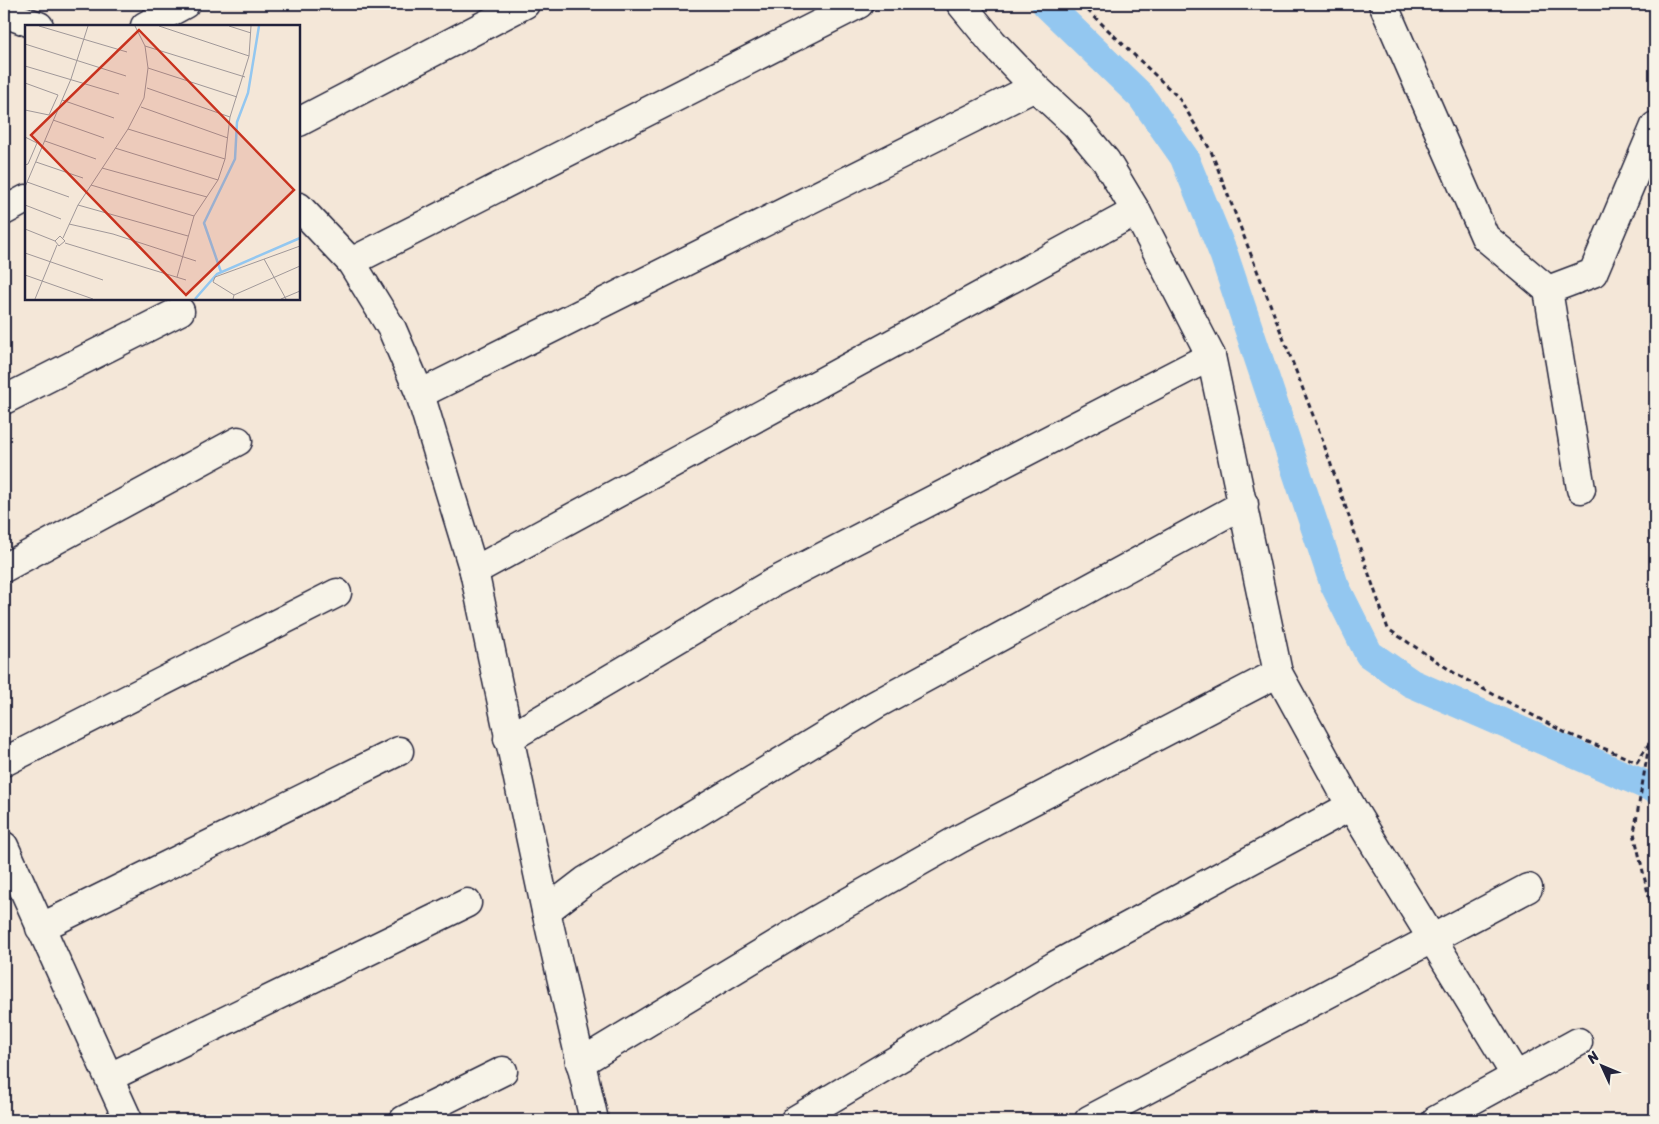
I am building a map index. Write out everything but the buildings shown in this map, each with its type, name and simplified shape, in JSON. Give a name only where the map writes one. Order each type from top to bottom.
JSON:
[{"type":"street","points":[[147,25],[185,4]]},
{"type":"street","points":[[300,121],[525,4]]},
{"type":"street","points":[[351,262],[859,4]]},
{"type":"street","points":[[961,4],[993,43],[1035,87],[1076,125],[1106,161],[1136,211],[1211,356],[1244,504],[1278,673],[1351,806],[1516,1076]]},
{"type":"street","points":[[1383,4],[1485,237],[1548,290],[1582,488]]},
{"type":"street","points":[[4,14],[36,25]]},
{"type":"street","points":[[420,394],[1035,87]]},
{"type":"street","points":[[1548,290],[1593,273],[1655,126]]},
{"type":"street","points":[[4,211],[25,200]]},
{"type":"street","points":[[300,208],[351,262],[392,328],[420,394],[474,571],[508,739],[594,1120]]},
{"type":"street","points":[[474,571],[1136,211]]},
{"type":"street","points":[[4,400],[180,311]]},
{"type":"street","points":[[508,739],[774,582],[1211,356]]},
{"type":"street","points":[[4,568],[238,441]]},
{"type":"street","points":[[546,911],[593,876],[875,706],[1244,504]]},
{"type":"street","points":[[4,762],[337,593]]},
{"type":"street","points":[[580,1064],[813,922],[952,843],[1278,673]]},
{"type":"street","points":[[40,928],[399,751]]},
{"type":"street","points":[[795,1120],[1056,965],[1351,806]]},
{"type":"street","points":[[4,846],[128,1120]]},
{"type":"street","points":[[1089,1120],[1528,888]]},
{"type":"street","points":[[110,1077],[467,902]]},
{"type":"street","points":[[1436,1120],[1578,1042]]},
{"type":"street","points":[[404,1120],[503,1071]]},
{"type":"path","points":[[1081,4],[1178,98],[1211,151],[1321,436],[1388,629],[1459,676],[1564,732],[1637,762],[1655,735]]},
{"type":"path","points":[[1650,743],[1634,833],[1655,923]]},
{"type":"waterway","points":[[1046,4],[1141,96],[1184,157],[1224,255],[1334,584],[1369,654],[1411,683],[1655,789]]}]
